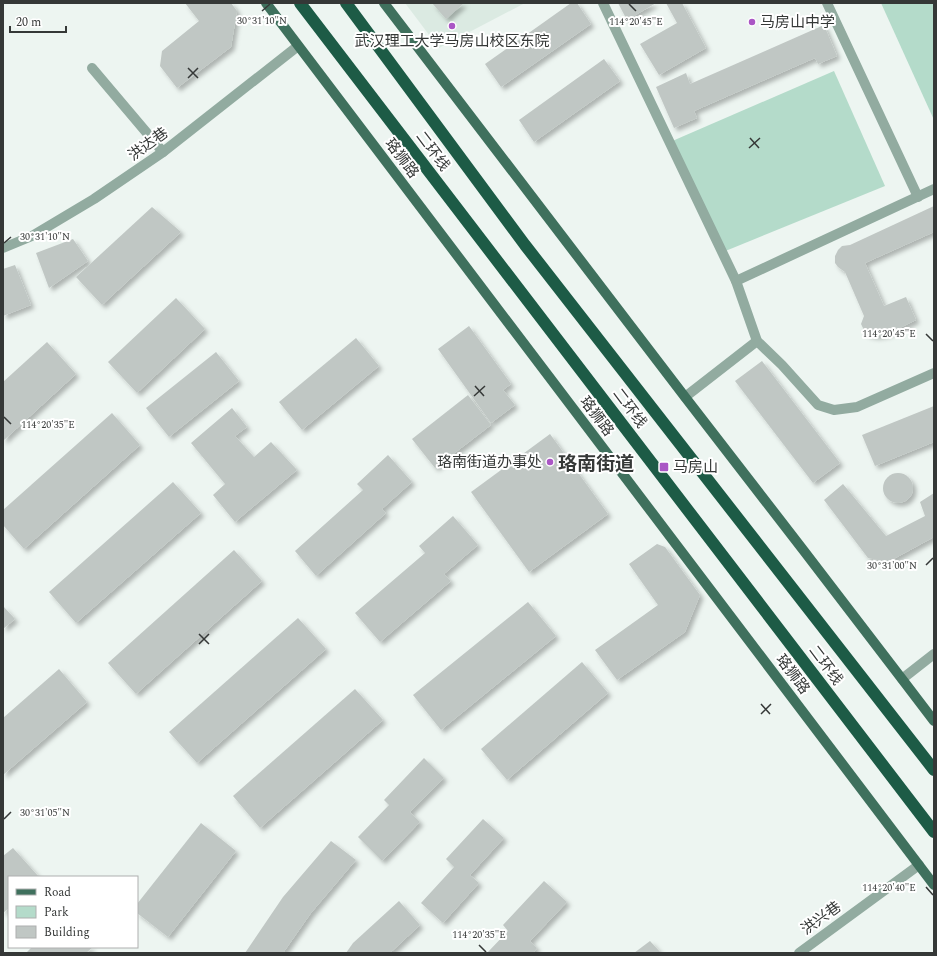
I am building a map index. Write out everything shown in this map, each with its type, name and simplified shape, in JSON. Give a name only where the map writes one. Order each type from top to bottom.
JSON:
[{"type":"highway","name":"二环线","points":[[300,3],[934,832]]},
{"type":"highway","name":"二环线","points":[[346,3],[525,245],[934,770]]},
{"type":"main road","name":"珞狮路","points":[[266,3],[934,885]]},
{"type":"main road","points":[[384,3],[934,721]]},
{"type":"street","points":[[603,3],[736,281],[757,341],[782,365],[818,405],[834,410],[857,407],[934,374]]},
{"type":"street","points":[[826,3],[918,197]]},
{"type":"street","name":"洪达巷","points":[[3,248],[32,236],[94,200],[163,152],[298,46]]},
{"type":"street","points":[[92,68],[163,152]]},
{"type":"street","points":[[736,281],[934,189]]},
{"type":"street","points":[[685,397],[757,341]]},
{"type":"street","points":[[902,680],[934,654]]},
{"type":"street","name":"洪兴巷","points":[[799,953],[919,865]]},
{"type":"shaded area","name":"武汉理工大学马房山校区东院","points":[[405,3],[525,3],[439,48]]},
{"type":"green space","points":[[881,3],[934,3],[934,120]]},
{"type":"green space","points":[[834,71],[885,186],[723,252],[670,142]]},
{"type":"building","points":[[185,3],[231,3],[237,11],[231,47],[177,88],[160,66],[162,51],[199,21]]},
{"type":"building","points":[[432,3],[464,3],[446,19]]},
{"type":"building","points":[[571,3],[577,3],[591,24],[501,87],[485,64]]},
{"type":"building","points":[[618,3],[656,3],[627,20]]},
{"type":"building","points":[[666,3],[682,3],[706,48],[659,75],[640,44],[677,23]]},
{"type":"building","points":[[824,25],[837,56],[818,64],[815,58],[694,111],[697,118],[674,128],[656,87],[686,73],[690,84]]},
{"type":"building","points":[[604,59],[620,81],[534,142],[519,120]]},
{"type":"building","points":[[934,206],[934,232],[865,263],[884,306],[906,297],[916,320],[887,334],[875,336],[866,334],[861,324],[864,316],[845,272],[835,263],[835,256],[838,250],[842,246],[850,245]]},
{"type":"building","points":[[152,207],[181,232],[102,305],[76,277]]},
{"type":"building","points":[[73,239],[88,261],[49,288],[36,253]]},
{"type":"building","points":[[15,265],[31,305],[3,316],[3,269]]},
{"type":"building","points":[[176,298],[205,329],[137,393],[108,362]]},
{"type":"building","points":[[469,326],[511,384],[503,390],[515,405],[491,423],[438,349]]},
{"type":"building","points":[[356,338],[379,366],[302,430],[279,402]]},
{"type":"building","points":[[47,342],[76,374],[3,441],[3,382]]},
{"type":"building","points":[[216,352],[239,381],[169,437],[146,408]]},
{"type":"building","points":[[762,361],[840,463],[813,483],[735,381]]},
{"type":"building","points":[[468,395],[491,425],[435,468],[412,439]]},
{"type":"building","points":[[934,406],[934,442],[875,466],[862,435]]},
{"type":"building","points":[[232,408],[247,427],[235,436],[254,457],[271,442],[297,470],[235,522],[213,495],[225,484],[191,443]]},
{"type":"building","points":[[112,413],[140,445],[24,549],[3,525],[3,510]]},
{"type":"building","points":[[550,434],[608,514],[529,572],[471,492]]},
{"type":"building","points":[[388,455],[412,482],[382,509],[386,513],[316,576],[295,551],[363,490],[357,484]]},
{"type":"building","points":[[898,473],[909,477],[913,488],[909,499],[898,503],[887,499],[883,488],[887,477]]},
{"type":"building","points":[[173,482],[201,513],[76,623],[49,592]]},
{"type":"building","points":[[843,484],[886,536],[925,516],[920,502],[934,493],[934,537],[888,562],[868,558],[824,500]]},
{"type":"building","points":[[453,516],[478,545],[444,574],[451,581],[380,642],[355,613],[425,553],[419,546]]},
{"type":"building","points":[[657,544],[665,547],[700,595],[685,632],[617,680],[595,650],[658,605],[629,564]]},
{"type":"building","points":[[234,550],[262,581],[136,694],[108,663]]},
{"type":"building","points":[[528,602],[556,636],[441,730],[413,695]]},
{"type":"building","points":[[3,606],[15,619],[3,629]]},
{"type":"building","points":[[298,618],[326,649],[197,763],[169,732]]},
{"type":"building","points":[[582,662],[608,693],[507,780],[481,749]]},
{"type":"building","points":[[59,669],[87,702],[3,775],[3,718]]},
{"type":"building","points":[[355,689],[383,720],[260,828],[233,796]]},
{"type":"building","points":[[424,758],[444,778],[410,812],[420,822],[382,861],[358,837],[389,805],[384,800]]},
{"type":"building","points":[[483,819],[504,838],[470,875],[479,883],[443,923],[421,903],[454,867],[446,859]]},
{"type":"building","points":[[201,823],[236,851],[168,937],[138,914],[138,903]]},
{"type":"building","points":[[331,841],[356,860],[311,913],[283,953],[245,953],[283,897]]},
{"type":"building","points":[[13,848],[38,876],[8,876],[8,909],[3,913],[3,856]]},
{"type":"building","points":[[544,881],[567,902],[530,941],[537,948],[533,953],[487,953],[508,931],[503,925]]},
{"type":"building","points":[[399,901],[420,925],[390,953],[346,953],[353,943]]},
{"type":"building","points":[[650,941],[661,953],[634,953]]},
{"type":"building","points":[[31,948],[92,948],[86,953],[26,953]]},
{"type":"place","name":"马房山中学","points":[[752,22]]},
{"type":"place","name":"武汉理工大学马房山校区东院","points":[[452,26]]},
{"type":"place","name":"珞南街道办事处","points":[[550,462]]},
{"type":"place","name":"马房山","points":[[664,467]]},
{"type":"district","name":"珞南街道","points":[[596,463]]}]
